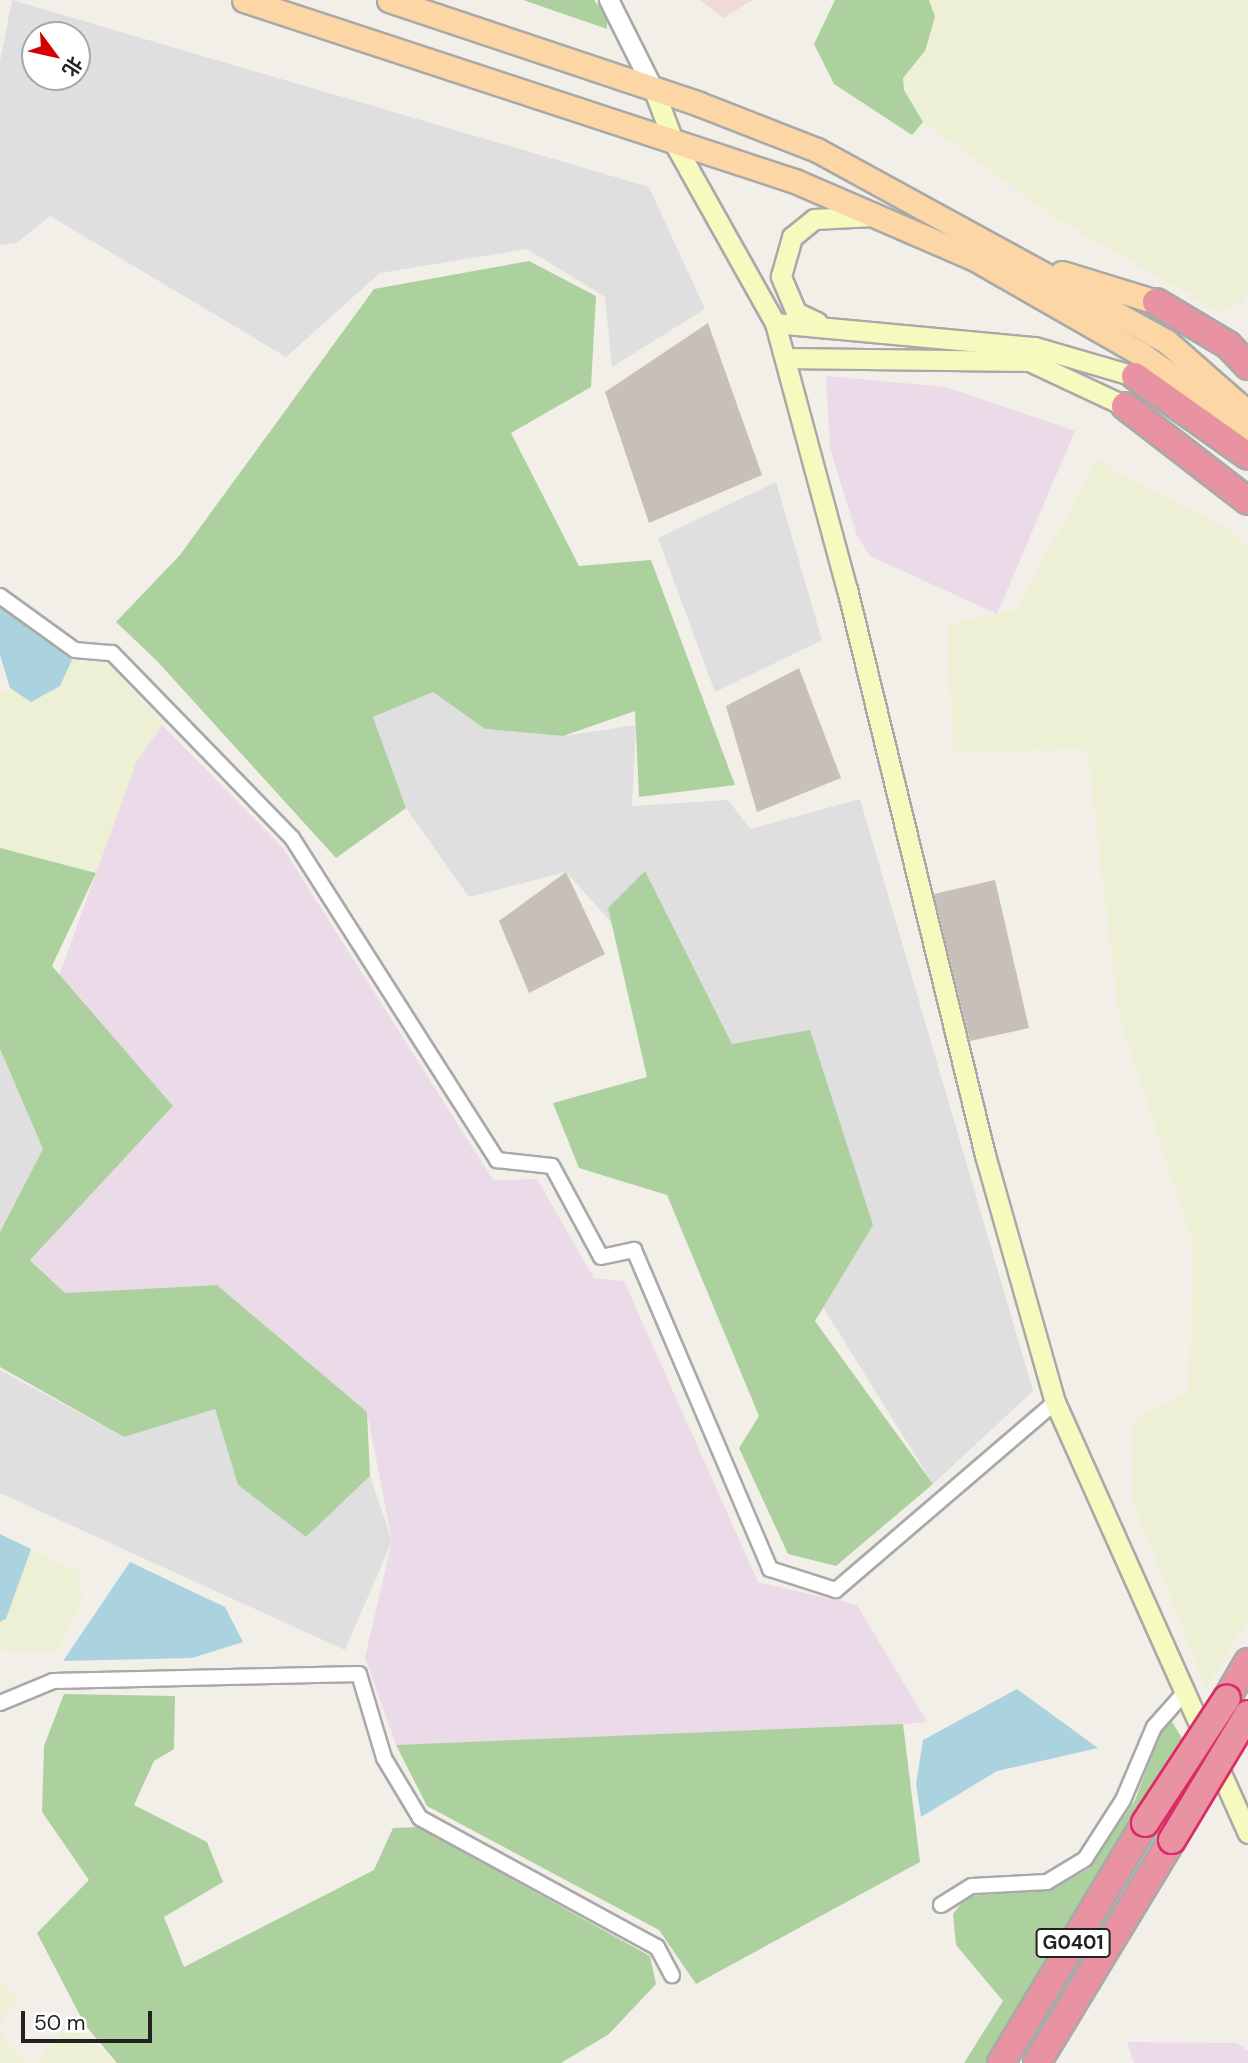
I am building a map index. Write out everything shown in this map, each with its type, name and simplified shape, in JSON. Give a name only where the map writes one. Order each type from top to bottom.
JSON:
[{"type":"highway","points":[[1156,302],[1228,345],[1248,366]]},
{"type":"highway","points":[[1135,376],[1248,456]]},
{"type":"highway","points":[[1125,405],[1248,501]]},
{"type":"highway","name":"G0401","points":[[1001,2063],[1145,1823],[1248,1663]]},
{"type":"highway","name":"G0401","points":[[1037,2063],[1248,1714]]},
{"type":"main road","points":[[244,0],[795,181],[975,259],[1129,347],[1248,430]]},
{"type":"main road","points":[[390,0],[653,88],[817,150],[1166,341],[1248,413]]},
{"type":"main road","points":[[653,88],[674,142],[775,323],[847,589],[985,1156],[1055,1402],[1248,1833]]},
{"type":"main road","points":[[830,328],[796,312],[781,276],[792,237],[814,219],[875,216]]},
{"type":"main road","points":[[1014,257],[1156,302]]},
{"type":"main road","points":[[775,323],[1035,347],[1135,376]]},
{"type":"main road","points":[[785,358],[1029,361],[1125,405]]},
{"type":"street","points":[[609,0],[653,88]]},
{"type":"street","points":[[0,596],[75,650],[112,653],[169,711],[292,838],[497,1160],[552,1166],[601,1258],[634,1250],[770,1569],[836,1590],[1055,1402]]},
{"type":"street","points":[[0,1703],[53,1681],[359,1674],[384,1758],[420,1818],[657,1947],[673,1976]]},
{"type":"street","points":[[941,1905],[972,1886],[1047,1882],[1085,1859],[1123,1800],[1154,1727],[1185,1692]]},
{"type":"shaded area","points":[[12,0],[84,21],[21,21],[21,91],[91,91],[91,23],[649,187],[705,309],[612,367],[605,297],[527,249],[380,273],[286,357],[50,216],[17,243],[0,245],[0,62]]},
{"type":"shaded area","points":[[700,0],[753,0],[723,18]]},
{"type":"shaded area","points":[[826,376],[946,387],[1075,431],[997,614],[870,556],[857,536],[830,448]]},
{"type":"shaded area","points":[[776,482],[822,640],[715,692],[658,538]]},
{"type":"shaded area","points":[[433,692],[485,729],[563,736],[636,725],[632,806],[728,800],[750,829],[860,799],[1033,1391],[933,1484],[823,1307],[873,1224],[732,1044],[645,872],[612,923],[566,872],[469,897],[406,808],[373,717]]},
{"type":"shaded area","points":[[162,725],[283,848],[493,1180],[537,1179],[594,1278],[624,1281],[758,1582],[857,1605],[927,1722],[819,1732],[396,1745],[365,1657],[392,1541],[367,1412],[217,1285],[65,1293],[30,1259],[173,1106],[59,976],[136,762]]},
{"type":"shaded area","points":[[0,1049],[43,1149],[0,1232]]},
{"type":"shaded area","points":[[0,1370],[124,1437],[215,1408],[238,1485],[306,1537],[370,1476],[392,1541],[345,1650],[0,1493]]},
{"type":"shaded area","points":[[1127,2042],[1237,2043],[1248,2051],[1248,2063],[1134,2063]]},
{"type":"green space","points":[[523,0],[594,0],[607,16],[607,29]]},
{"type":"green space","points":[[835,0],[929,0],[935,17],[925,51],[903,78],[904,90],[923,122],[912,135],[834,84],[814,44]]},
{"type":"green space","points":[[929,0],[1248,0],[1248,291],[1242,301],[1220,312],[1057,219],[923,122],[904,90],[903,78],[925,50],[935,17]]},
{"type":"green space","points":[[529,261],[596,296],[591,387],[511,433],[579,566],[651,560],[735,785],[639,797],[635,711],[563,736],[485,729],[433,692],[373,717],[406,808],[336,858],[157,661],[116,622],[180,555],[374,289]]},
{"type":"green space","points":[[1097,460],[1229,530],[1248,548],[1248,1620],[1206,1688],[1132,1500],[1134,1419],[1189,1390],[1193,1244],[1119,1018],[1087,750],[953,751],[947,624],[1016,610]]},
{"type":"green space","points":[[72,660],[110,664],[162,725],[136,762],[96,873],[0,848],[0,691],[10,688],[31,701],[60,686]]},
{"type":"green space","points":[[0,848],[96,873],[52,966],[173,1106],[30,1260],[65,1293],[217,1285],[367,1412],[370,1476],[306,1537],[238,1485],[215,1409],[124,1437],[0,1367],[0,1232],[43,1149],[0,1049]]},
{"type":"green space","points":[[645,871],[732,1044],[810,1030],[873,1225],[815,1321],[933,1484],[836,1566],[788,1554],[739,1448],[759,1416],[667,1195],[579,1168],[553,1103],[647,1077],[608,908]]},
{"type":"green space","points":[[31,1549],[78,1572],[83,1602],[58,1651],[0,1650],[0,1622],[6,1619]]},
{"type":"green space","points":[[64,1694],[175,1696],[174,1749],[154,1761],[134,1805],[207,1842],[223,1882],[164,1917],[184,1967],[374,1870],[393,1828],[418,1827],[650,1956],[656,1984],[609,2034],[561,2063],[117,2063],[85,2025],[37,1933],[89,1880],[42,1812],[44,1746]]},
{"type":"green space","points":[[1167,1714],[1184,1741],[991,2063],[964,2063],[1003,2001],[956,1945],[953,1914],[967,1896],[1049,1890],[1090,1868],[1135,1800]]},
{"type":"green space","points":[[903,1724],[920,1862],[696,1984],[659,1930],[427,1806],[396,1745]]},
{"type":"green space","points":[[0,1981],[20,1997],[0,2023]]},
{"type":"green space","points":[[68,2024],[90,2039],[115,2063],[37,2063]]},
{"type":"green space","points":[[0,2033],[27,2063],[0,2063]]},
{"type":"water","points":[[0,607],[72,660],[60,686],[31,702],[10,688],[0,655]]},
{"type":"water","points":[[0,1534],[31,1549],[6,1619],[0,1622]]},
{"type":"water","points":[[130,1562],[225,1607],[243,1642],[192,1658],[63,1661]]},
{"type":"water","points":[[1017,1689],[1098,1748],[997,1771],[921,1817],[916,1784],[923,1740]]},
{"type":"building","points":[[708,323],[762,475],[649,523],[605,392]]},
{"type":"building","points":[[799,668],[841,778],[757,812],[726,706]]},
{"type":"building","points":[[566,872],[605,954],[529,993],[499,921]]},
{"type":"building","points":[[995,880],[1029,1028],[970,1041],[934,894]]}]
